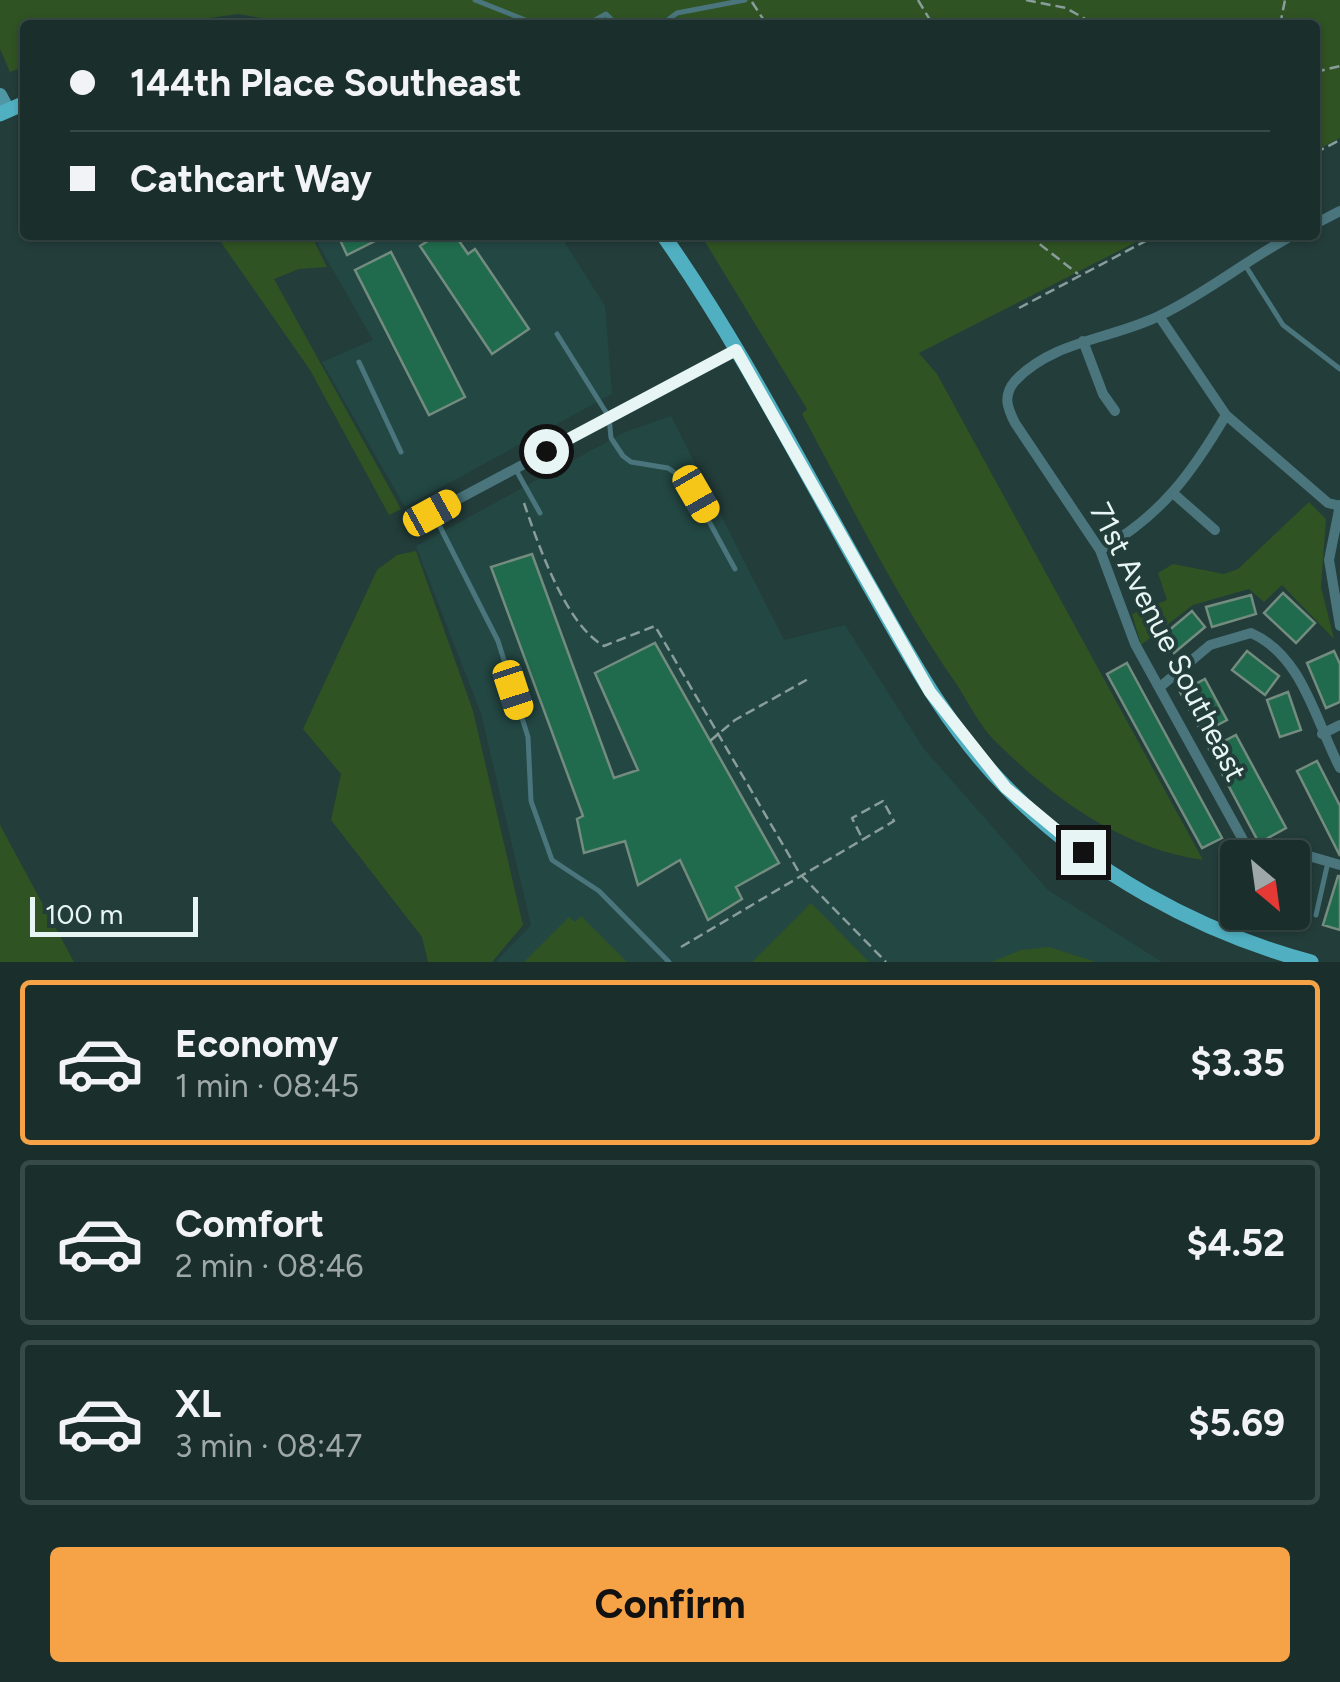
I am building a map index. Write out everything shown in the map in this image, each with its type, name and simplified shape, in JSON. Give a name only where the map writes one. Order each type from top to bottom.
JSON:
[{"type":"main road","points":[[666,240],[736,350],[930,692],[1006,788],[1106,869],[1160,901],[1217,930],[1311,962]]},
{"type":"street","points":[[0,95],[4,112]]},
{"type":"street","points":[[1115,410],[1103,394],[1083,341],[1159,316],[1285,240]]},
{"type":"street","points":[[1159,316],[1226,414],[1328,503],[1340,506],[1329,560],[1340,626]]},
{"type":"street","name":"71st Avenue Southeast","points":[[1083,341],[1014,382],[1007,395],[1007,407],[1100,550],[1135,644],[1243,840]]},
{"type":"street","points":[[419,520],[736,350]]},
{"type":"street","points":[[1100,550],[1134,531],[1174,494],[1226,414]]},
{"type":"street","points":[[1174,494],[1215,530]]},
{"type":"street","points":[[1160,686],[1210,646],[1252,633],[1267,640],[1294,666],[1340,768]]},
{"type":"street","points":[[1322,734],[1340,725]]},
{"type":"street","points":[[1310,857],[1334,864]]},
{"type":"lane","points":[[476,0],[526,20]]},
{"type":"lane","points":[[668,20],[677,13],[747,0]]},
{"type":"lane","points":[[1245,266],[1284,325],[1340,368]]},
{"type":"lane","points":[[557,334],[608,417],[611,438],[622,456],[631,462],[668,468],[687,481],[735,569]]},
{"type":"lane","points":[[359,362],[401,452]]},
{"type":"lane","points":[[514,468],[540,514]]},
{"type":"lane","points":[[432,513],[498,642],[528,737],[531,801],[552,860],[599,891],[669,962]]},
{"type":"lane","points":[[1316,915],[1334,864]]},
{"type":"path","points":[[747,0],[763,20]]},
{"type":"path","points":[[1026,0],[1066,8],[1087,20]]},
{"type":"path","points":[[1034,240],[1079,275]]},
{"type":"path","points":[[1019,308],[1147,240]]},
{"type":"path","points":[[523,484],[519,487],[542,555],[583,630],[604,646],[655,626],[722,734],[800,874],[886,962]]},
{"type":"path","points":[[710,740],[735,720],[810,678]]},
{"type":"path","points":[[681,947],[894,821],[883,800],[852,818],[862,838]]},
{"type":"shaded area","points":[[316,240],[563,240],[605,306],[612,394],[405,507],[322,362],[373,340]]},
{"type":"shaded area","points":[[671,416],[784,640],[845,625],[924,749],[1048,890],[1162,962],[496,962],[531,925],[481,714],[416,546],[625,432]]},
{"type":"green space","points":[[0,0],[1340,0],[1340,138],[1320,148],[1320,20],[274,20],[238,14],[195,20],[20,20],[20,68],[10,72],[0,49]]},
{"type":"green space","points":[[219,240],[314,240],[327,267],[299,269],[274,279],[401,509],[389,515],[310,370]]},
{"type":"green space","points":[[704,240],[1140,240],[919,353],[937,374],[1203,860],[1144,845],[1090,818],[1041,783],[996,742],[895,586],[802,414],[807,409]]},
{"type":"green space","points":[[1309,502],[1326,519],[1321,587],[1334,639],[1282,585],[1264,602],[1249,589],[1193,605],[1141,645],[1132,614],[1167,600],[1158,573],[1173,564],[1224,574],[1238,569]]},
{"type":"green space","points":[[416,551],[473,711],[523,925],[492,962],[428,962],[422,937],[331,820],[341,774],[303,729],[377,570],[397,555]]},
{"type":"green space","points":[[0,825],[74,962],[0,962]]},
{"type":"green space","points":[[811,903],[869,962],[752,962]]},
{"type":"green space","points":[[581,916],[627,962],[524,962],[569,917],[575,922]]},
{"type":"green space","points":[[1049,947],[1096,962],[991,962],[1021,950]]},
{"type":"building","points":[[345,240],[375,241],[347,255],[341,242]]},
{"type":"building","points":[[429,240],[458,240],[468,254],[475,249],[529,329],[492,354],[420,246]]},
{"type":"building","points":[[391,252],[465,397],[429,415],[355,270]]},
{"type":"building","points":[[532,554],[614,778],[638,770],[595,673],[655,643],[779,863],[736,887],[742,899],[708,920],[680,860],[638,885],[625,841],[584,853],[577,819],[583,816],[491,567]]},
{"type":"building","points":[[1283,593],[1315,623],[1296,643],[1264,613]]},
{"type":"building","points":[[1251,595],[1256,614],[1212,627],[1206,607]]},
{"type":"building","points":[[1192,611],[1205,627],[1174,653],[1161,637]]},
{"type":"building","points":[[1247,651],[1279,676],[1265,695],[1232,670]]},
{"type":"building","points":[[1334,651],[1340,664],[1340,702],[1326,708],[1307,663]]},
{"type":"building","points":[[1127,663],[1222,838],[1202,848],[1107,674]]},
{"type":"building","points":[[1205,679],[1227,720],[1202,733],[1180,692]]},
{"type":"building","points":[[1288,692],[1301,730],[1280,737],[1267,700]]},
{"type":"building","points":[[1236,735],[1286,828],[1257,840],[1209,749]]},
{"type":"building","points":[[1317,761],[1340,806],[1340,856],[1297,771]]},
{"type":"building","points":[[1340,876],[1340,930],[1323,925]]},
{"type":"route","points":[[546,451],[736,350],[930,692],[1006,788],[1083,852]]}]
